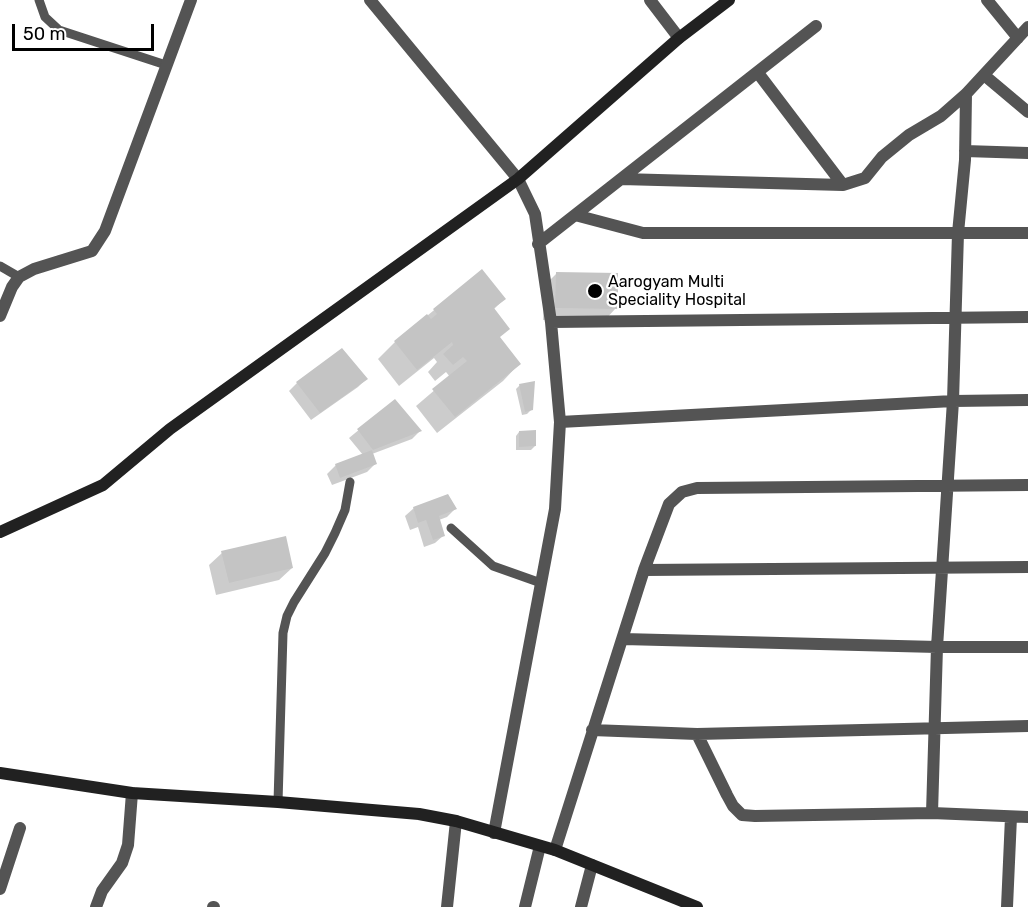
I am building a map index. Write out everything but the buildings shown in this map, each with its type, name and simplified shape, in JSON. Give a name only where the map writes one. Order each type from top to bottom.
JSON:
[{"type":"street","points":[[0,316],[12,287],[19,277],[34,269],[92,251],[105,231],[191,0]]},
{"type":"street","points":[[370,0],[518,178],[535,214],[551,322],[560,422],[555,509],[494,833]]},
{"type":"street","points":[[650,0],[679,38]]},
{"type":"street","points":[[0,532],[103,485],[170,429],[518,178],[679,38],[729,0]]},
{"type":"street","points":[[987,0],[1018,38]]},
{"type":"street","points":[[538,244],[816,26]]},
{"type":"street","points":[[621,179],[843,185],[865,178],[882,157],[909,135],[941,116],[966,94],[1028,27]]},
{"type":"street","points":[[758,73],[843,185]]},
{"type":"street","points":[[984,75],[1028,112]]},
{"type":"street","points":[[932,813],[937,647],[953,401],[958,233],[965,152],[966,94]]},
{"type":"street","points":[[965,152],[1028,153]]},
{"type":"street","points":[[575,215],[643,233],[1028,233]]},
{"type":"street","points":[[551,322],[1028,317]]},
{"type":"street","points":[[560,422],[953,401],[1028,400]]},
{"type":"street","points":[[555,850],[644,570],[669,504],[682,492],[697,488],[1028,485]]},
{"type":"street","points":[[644,570],[1028,567]]},
{"type":"street","points":[[623,639],[1028,647]]},
{"type":"street","points":[[592,730],[698,734],[1028,726]]},
{"type":"street","points":[[698,734],[730,801],[742,815],[932,813],[1028,817]]},
{"type":"street","points":[[0,772],[132,793],[419,814],[456,821],[555,850],[697,907]]},
{"type":"street","points":[[96,907],[102,891],[122,863],[128,845],[132,793]]},
{"type":"street","points":[[1007,907],[1011,817]]},
{"type":"street","points":[[447,907],[456,821]]},
{"type":"street","points":[[0,889],[20,828]]},
{"type":"street","points":[[525,907],[540,846]]},
{"type":"street","points":[[581,907],[592,865]]},
{"type":"lane","points":[[39,0],[45,17],[59,30],[166,65]]},
{"type":"lane","points":[[0,266],[19,277]]},
{"type":"lane","points":[[278,802],[283,633],[287,616],[335,533],[345,510],[350,482]]},
{"type":"lane","points":[[451,528],[494,566],[541,583]]},
{"type":"place","name":"Aarogyam Multi Speciality Hospital","points":[[595,291]]}]
